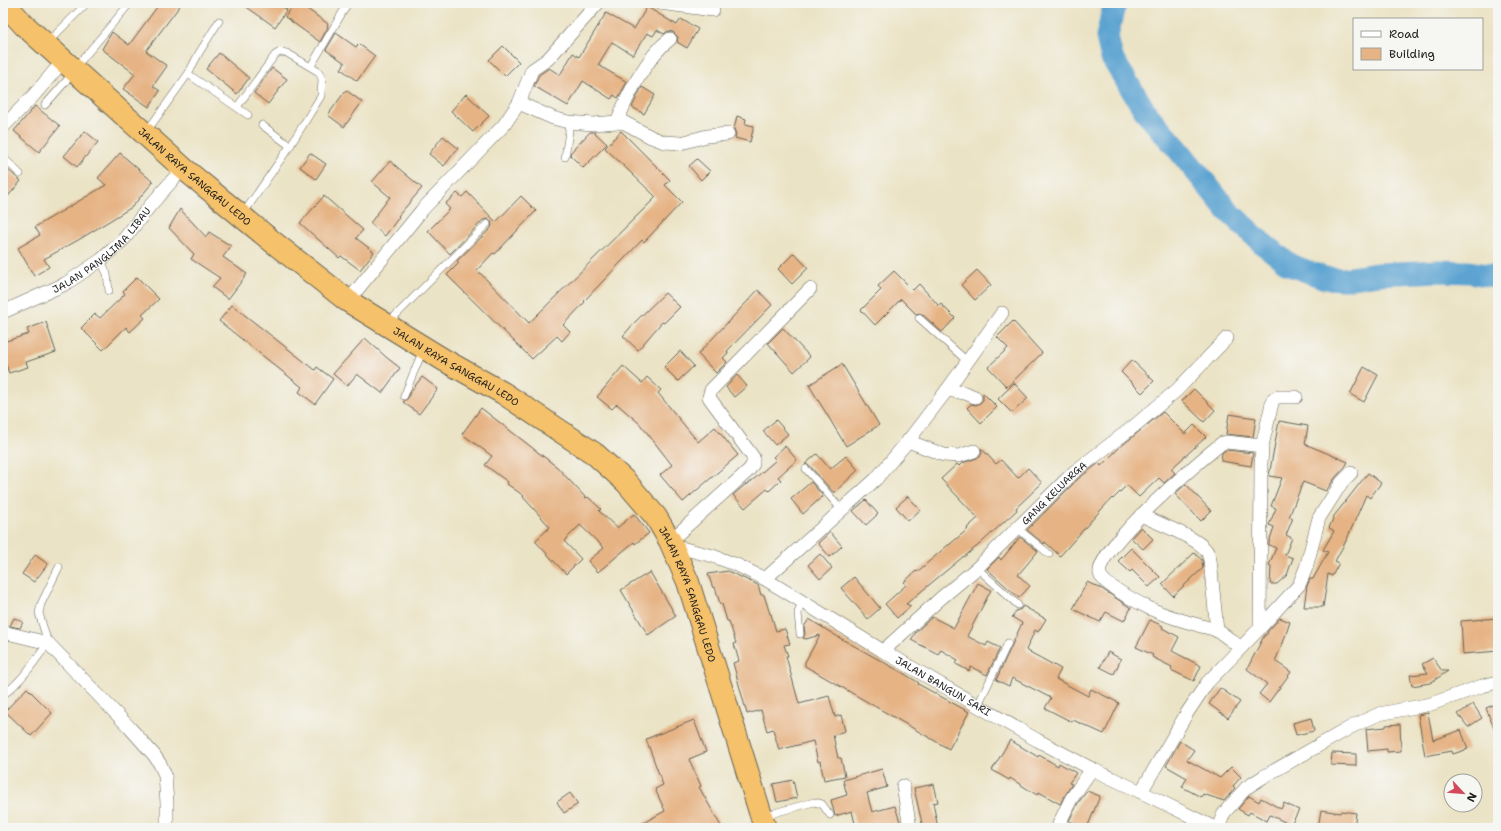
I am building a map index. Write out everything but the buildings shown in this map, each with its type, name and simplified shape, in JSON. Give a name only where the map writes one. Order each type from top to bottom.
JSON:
[{"type":"highway","name":"JALAN RAYA SANGGAU LEDO","points":[[4,3],[24,25],[183,168],[348,301],[424,348],[503,393],[595,454],[626,482],[656,517],[672,544],[688,582],[763,822]]},
{"type":"street","points":[[348,301],[422,210],[504,124],[519,103],[532,70],[548,59],[598,3]]},
{"type":"street","points":[[660,3],[713,10]]},
{"type":"street","points":[[617,122],[625,102],[636,82],[660,47],[670,39]]},
{"type":"street","points":[[3,127],[34,95],[70,67]]},
{"type":"street","points":[[519,103],[553,118],[568,122],[593,124],[617,122],[628,124],[657,140],[670,143],[682,143],[707,136],[728,134]]},
{"type":"street","name":"JALAN PANGLIMA LIBAU","points":[[3,312],[65,284],[101,260],[124,239],[149,207],[183,168]]},
{"type":"street","points":[[672,544],[749,470],[753,464],[753,457],[710,400],[711,390],[810,288]]},
{"type":"street","points":[[765,580],[876,478],[908,441],[947,390],[1002,313]]},
{"type":"street","name":"GANG KELUARGA","points":[[883,651],[941,598],[977,568],[1074,472],[1178,390],[1227,338]]},
{"type":"street","points":[[947,390],[965,393],[975,397]]},
{"type":"street","points":[[1260,628],[1262,446],[1272,400],[1278,397],[1296,397]]},
{"type":"street","points":[[908,441],[944,454],[959,456],[974,451]]},
{"type":"street","points":[[1240,647],[1218,631],[1162,614],[1123,594],[1101,577],[1100,570],[1113,546],[1141,515],[1165,492],[1222,443],[1227,442],[1262,446]]},
{"type":"street","points":[[1141,792],[1187,712],[1212,676],[1260,628],[1301,581],[1319,518],[1342,482],[1351,473]]},
{"type":"street","points":[[1141,515],[1194,540],[1207,551],[1212,572],[1218,631]]},
{"type":"street","name":"JALAN BANGUN SARI","points":[[672,544],[737,565],[765,580],[883,651],[1092,769],[1214,828]]},
{"type":"street","points":[[3,632],[48,643],[130,728],[160,764],[165,775],[166,785],[166,828]]},
{"type":"street","points":[[1218,828],[1224,814],[1246,788],[1262,777],[1353,726],[1379,714],[1431,704],[1498,682]]},
{"type":"street","points":[[1059,824],[1071,799],[1092,769]]},
{"type":"street","points":[[903,786],[910,828]]},
{"type":"lane","points":[[45,44],[88,3]]},
{"type":"lane","points":[[45,105],[70,67],[130,3]]},
{"type":"lane","points":[[311,66],[348,3]]},
{"type":"lane","points":[[146,134],[188,74],[219,21]]},
{"type":"lane","points":[[237,107],[275,55],[280,52],[287,53],[311,66],[319,72],[322,79],[321,96],[290,146],[241,216]]},
{"type":"lane","points":[[188,74],[248,115]]},
{"type":"lane","points":[[565,157],[569,131],[568,122]]},
{"type":"lane","points":[[262,125],[290,146]]},
{"type":"lane","points":[[3,157],[20,174]]},
{"type":"lane","points":[[386,325],[487,224]]},
{"type":"lane","points":[[101,260],[106,274],[109,291]]},
{"type":"lane","points":[[919,318],[967,361]]},
{"type":"lane","points":[[404,396],[414,367],[424,348]]},
{"type":"lane","points":[[806,469],[842,510]]},
{"type":"lane","points":[[1017,528],[1049,554]]},
{"type":"lane","points":[[3,695],[13,688],[48,643],[39,613],[59,567]]},
{"type":"lane","points":[[977,568],[1018,605]]},
{"type":"lane","points":[[800,634],[798,613],[802,602]]},
{"type":"lane","points":[[978,705],[1008,643]]},
{"type":"lane","points":[[763,822],[814,802],[822,804],[830,815]]},
{"type":"waterway","points":[[1116,3],[1107,37],[1112,58],[1147,114],[1177,148],[1228,211],[1262,243],[1290,265],[1325,278],[1344,279],[1378,274],[1439,271],[1469,272],[1498,277]]}]
